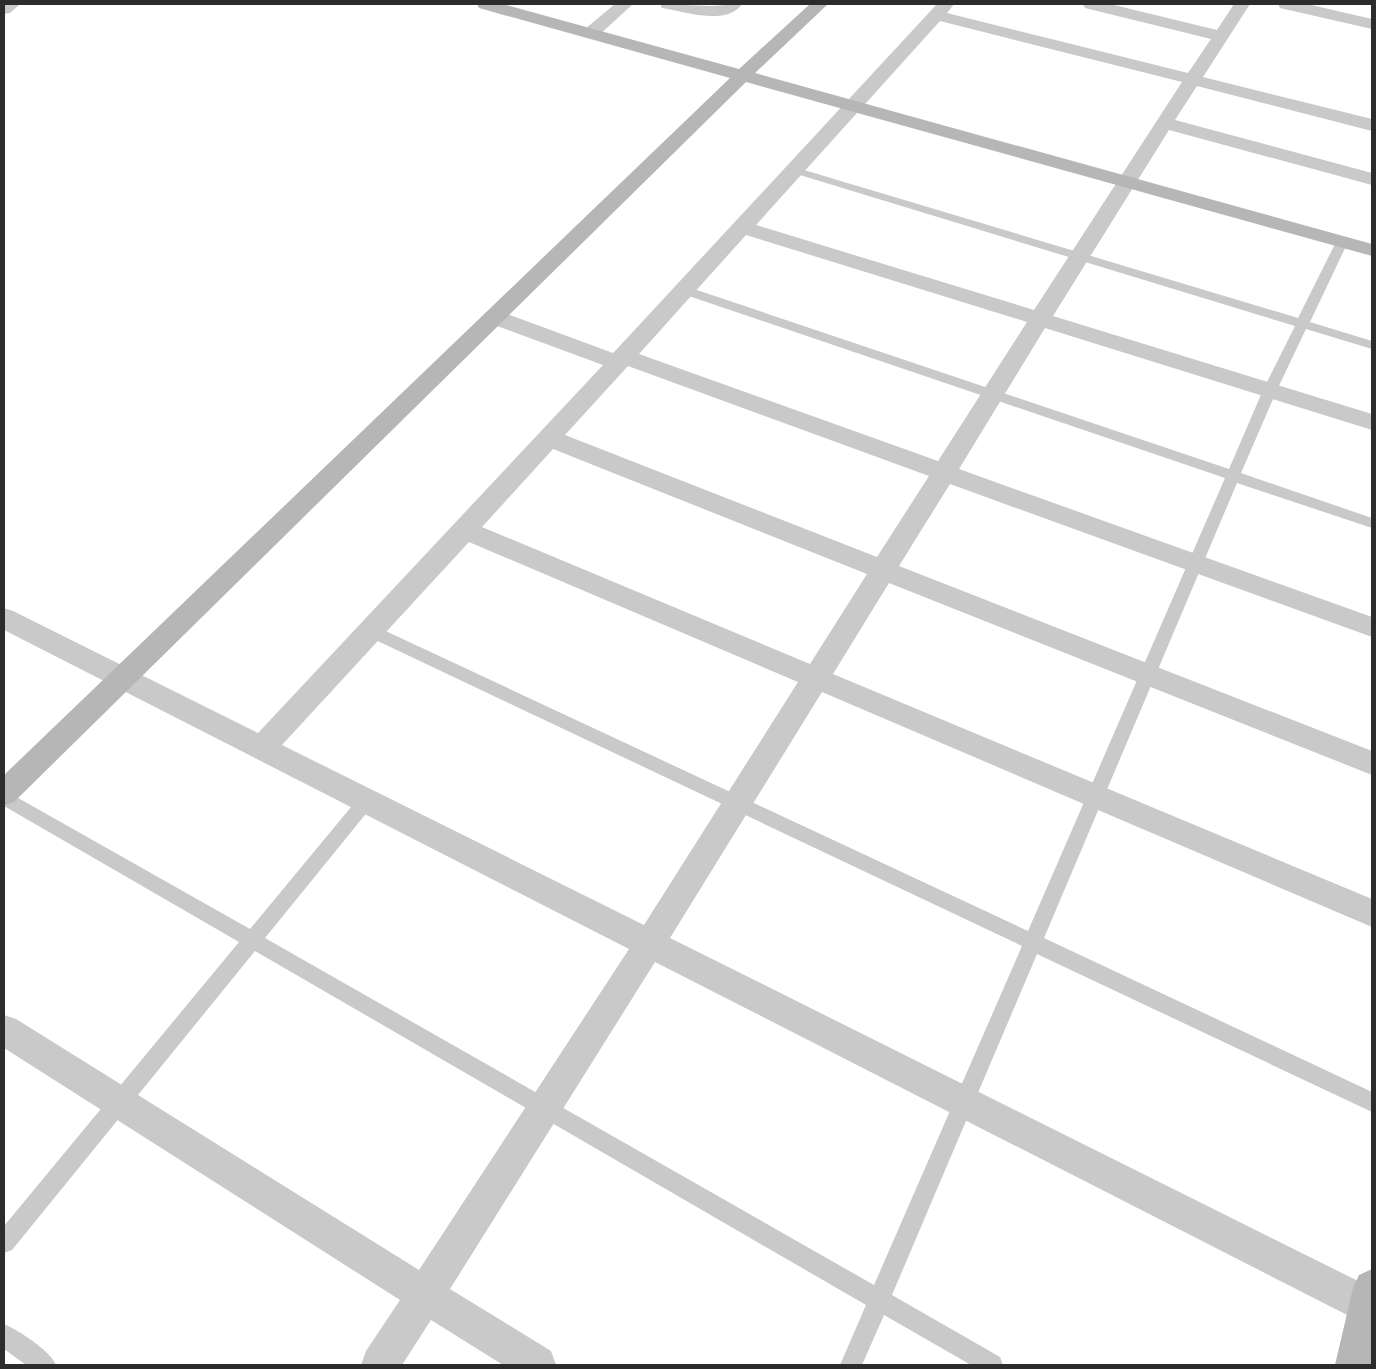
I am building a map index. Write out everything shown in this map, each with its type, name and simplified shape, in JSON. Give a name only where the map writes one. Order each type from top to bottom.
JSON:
[{"type":"street","points":[[4,8],[12,4]]},
{"type":"street","points":[[485,4],[1372,250]]},
{"type":"street","points":[[591,33],[625,4]]},
{"type":"street","points":[[668,4],[707,11],[725,9],[734,4]]},
{"type":"street","points":[[4,792],[742,76],[820,4]]},
{"type":"street","points":[[1091,4],[1221,36]]},
{"type":"street","points":[[380,1365],[650,943],[1125,183],[1242,4]]},
{"type":"street","points":[[1286,4],[1372,24]]},
{"type":"street","points":[[262,748],[465,530],[619,359],[941,9],[1192,80],[1372,125]]},
{"type":"street","points":[[1164,123],[1372,179]]},
{"type":"street","points":[[742,226],[1372,422]]},
{"type":"street","points":[[494,317],[944,473],[1372,627]]},
{"type":"street","points":[[549,438],[1372,763]]},
{"type":"street","points":[[465,530],[1372,912]]},
{"type":"street","points":[[4,618],[964,1102],[1370,1297],[1354,1365]]},
{"type":"street","points":[[4,1030],[537,1365]]},
{"type":"lane","points":[[794,170],[1372,345]]},
{"type":"lane","points":[[850,1365],[1270,390],[1342,242]]},
{"type":"lane","points":[[684,290],[1372,523]]},
{"type":"lane","points":[[371,632],[1372,1102]]},
{"type":"lane","points":[[4,797],[992,1365]]},
{"type":"lane","points":[[4,1242],[367,800]]},
{"type":"lane","points":[[4,1335],[45,1365]]}]
